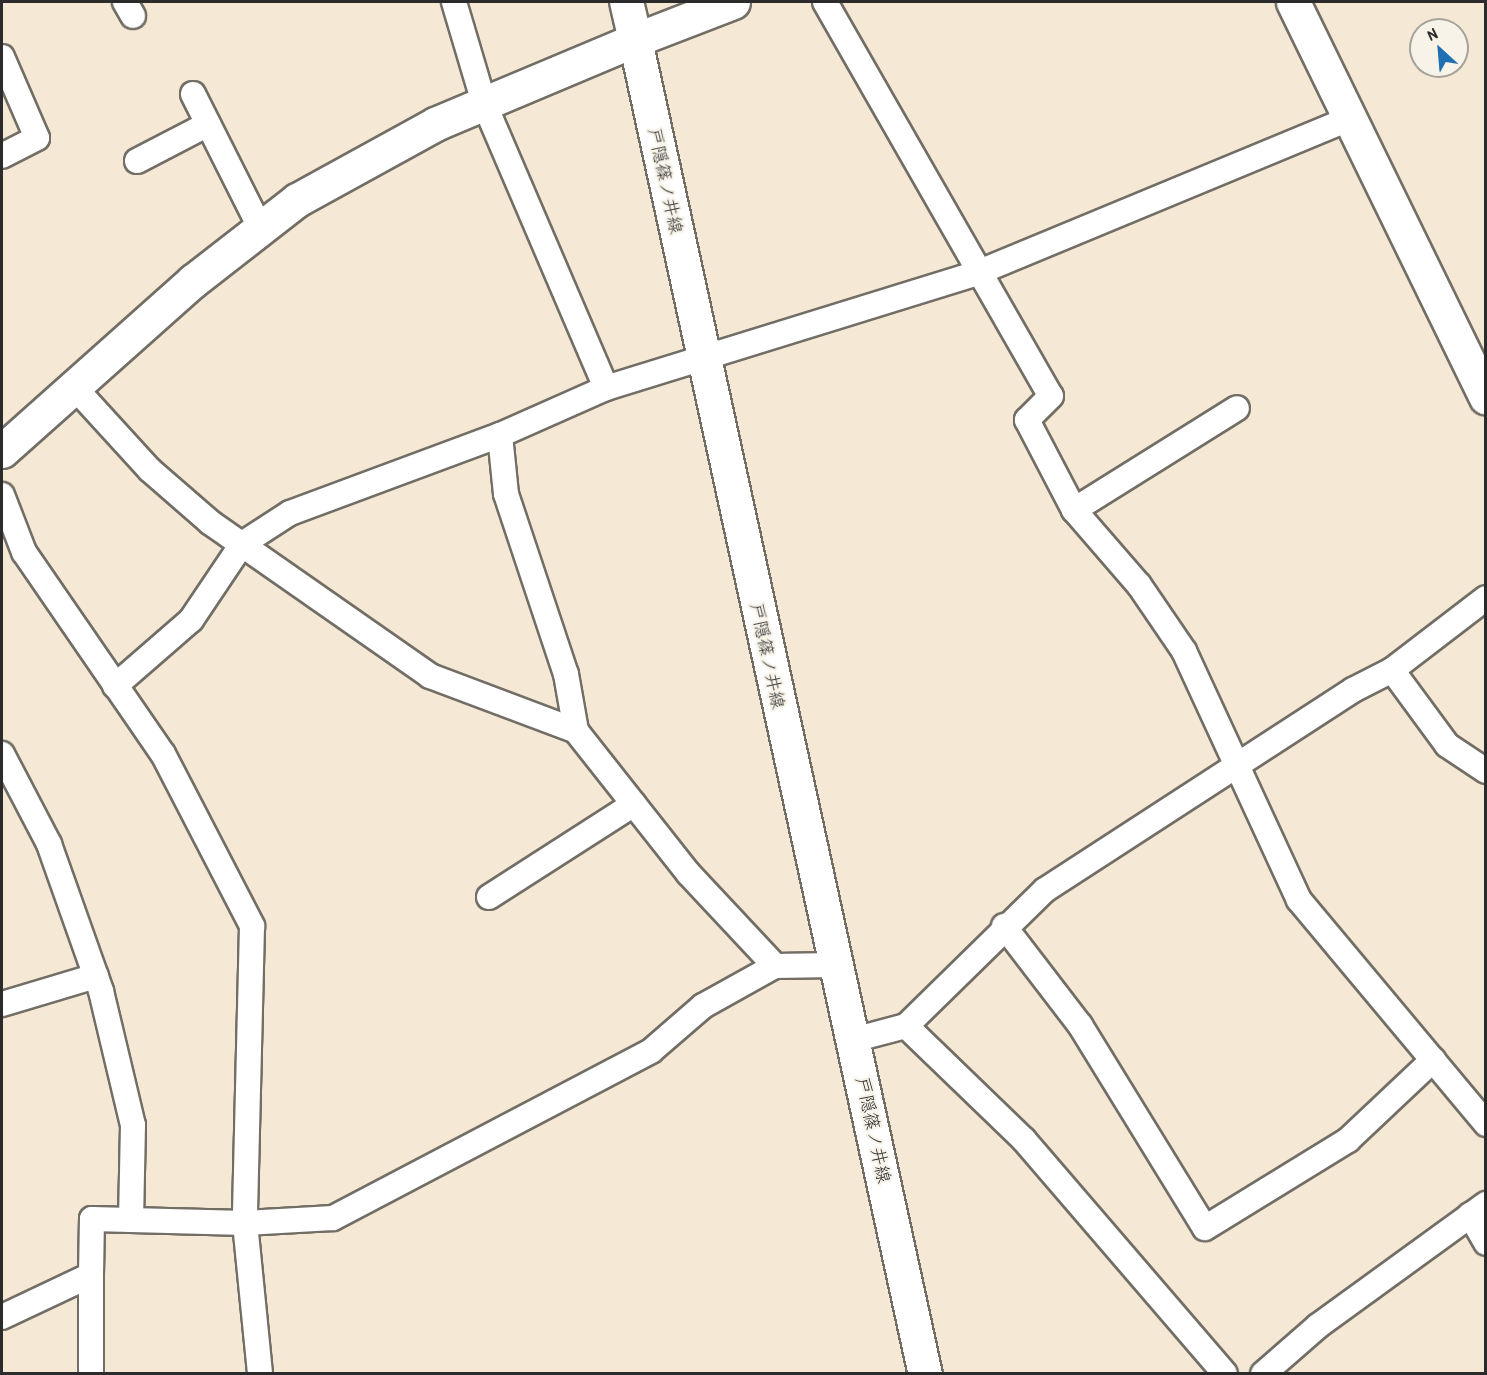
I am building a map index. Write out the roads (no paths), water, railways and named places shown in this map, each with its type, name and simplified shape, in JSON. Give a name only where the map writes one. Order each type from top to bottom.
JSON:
[{"type":"main road","name":"戸隠篠ノ井線","points":[[626,2],[925,1374]]},
{"type":"main road","points":[[2,451],[260,227],[338,174],[484,103],[733,2]]},
{"type":"main road","points":[[1293,2],[1352,118],[1423,277],[1484,393]]},
{"type":"street","points":[[454,2],[484,103],[606,388]]},
{"type":"street","points":[[825,2],[976,273],[1051,396],[1027,420],[1074,510],[1139,585],[1184,651],[1299,900],[1485,1124]]},
{"type":"street","points":[[2,57],[37,138],[2,156]]},
{"type":"street","points":[[193,94],[260,227]]},
{"type":"street","points":[[115,686],[190,620],[242,544],[290,513],[362,482],[500,435],[606,388],[976,273],[1352,118]]},
{"type":"street","points":[[136,161],[208,123]]},
{"type":"street","points":[[76,389],[150,470],[242,544],[430,676],[576,731]]},
{"type":"street","points":[[1074,510],[1237,408]]},
{"type":"street","points":[[500,435],[506,494],[566,674],[576,731],[634,804],[775,966]]},
{"type":"street","points":[[2,495],[24,552],[163,754],[252,926],[245,1223],[260,1374]]},
{"type":"street","points":[[853,1040],[906,1026],[1004,926],[1108,847],[1239,768],[1353,690],[1392,670],[1485,598]]},
{"type":"street","points":[[1392,670],[1447,745],[1485,771]]},
{"type":"street","points":[[2,754],[49,844],[96,976],[133,1125],[131,1220]]},
{"type":"street","points":[[489,897],[634,804]]},
{"type":"street","points":[[1004,926],[1080,1025],[1205,1228],[1348,1140],[1433,1060]]},
{"type":"street","points":[[91,1374],[92,1219],[245,1223],[333,1218],[651,1051],[703,1006],[775,966],[836,965]]},
{"type":"street","points":[[2,1004],[96,976]]},
{"type":"street","points":[[906,1026],[1024,1140],[1225,1374]]},
{"type":"street","points":[[1263,1374],[1318,1326],[1478,1209],[1485,1244]]},
{"type":"street","points":[[2,1317],[91,1275]]}]
